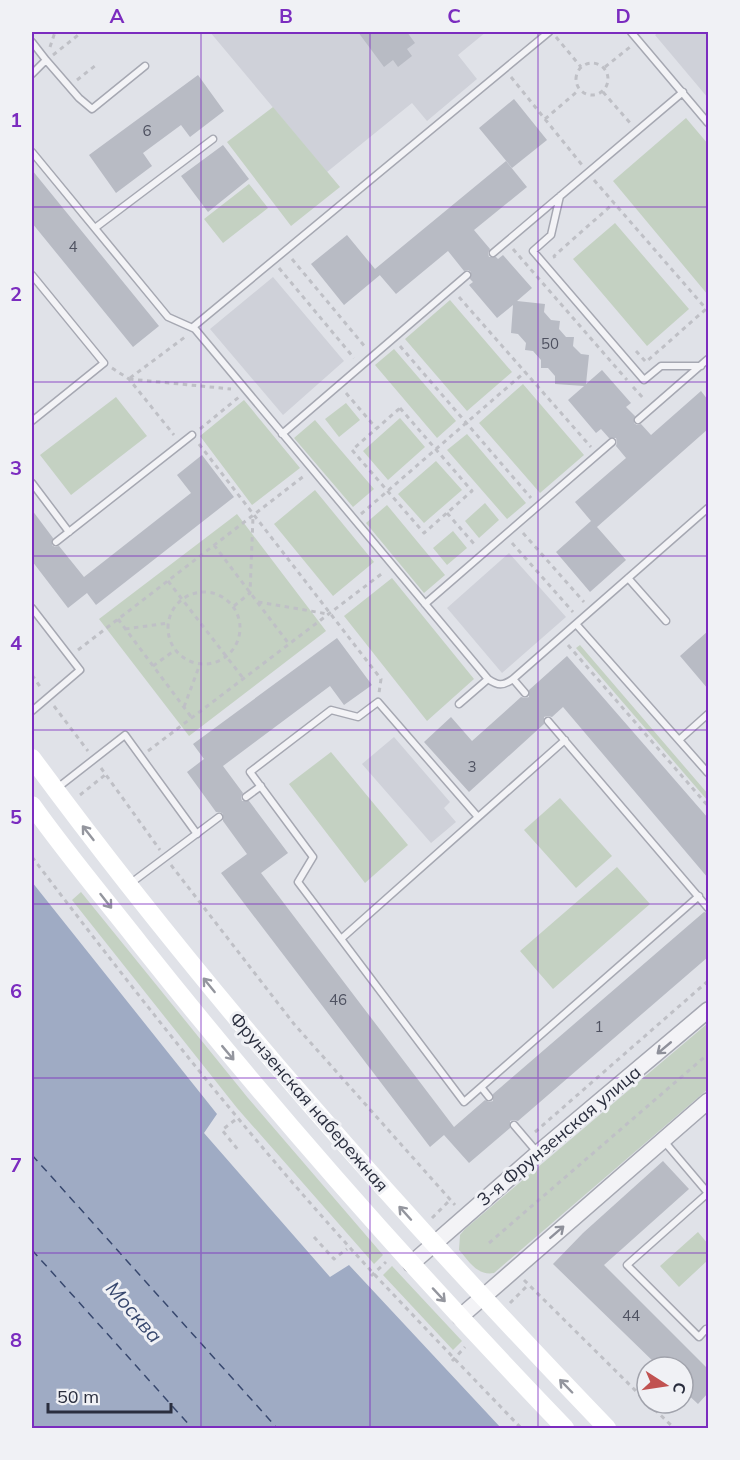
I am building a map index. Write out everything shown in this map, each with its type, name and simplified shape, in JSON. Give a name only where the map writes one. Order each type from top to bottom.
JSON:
[{"type":"main road","name":"Фрунзенская набережная","points":[[32,758],[128,884],[309,1106],[482,1298],[607,1428]]},
{"type":"main road","name":"Фрунзенская набережная","points":[[32,805],[189,1006],[292,1131],[411,1264],[565,1428]]},
{"type":"street","name":"3-я Фрунзенская улица","points":[[411,1264],[538,1153],[708,1010]]},
{"type":"street","points":[[460,1317],[708,1101]]},
{"type":"lane","points":[[194,328],[550,32]]},
{"type":"lane","points":[[636,35],[708,123]]},
{"type":"lane","points":[[32,42],[92,109],[145,66]]},
{"type":"lane","points":[[32,74],[46,60]]},
{"type":"lane","points":[[493,253],[683,92]]},
{"type":"lane","points":[[94,228],[213,138]]},
{"type":"lane","points":[[32,152],[168,317],[194,328],[495,685],[505,685],[513,679],[708,508]]},
{"type":"lane","points":[[560,196],[551,235],[533,251],[644,380],[661,366],[700,366]]},
{"type":"lane","points":[[32,275],[104,363],[32,421]]},
{"type":"lane","points":[[282,434],[467,275]]},
{"type":"lane","points":[[638,420],[708,359]]},
{"type":"lane","points":[[56,542],[192,435]]},
{"type":"lane","points":[[425,604],[612,442]]},
{"type":"lane","points":[[32,483],[69,532]]},
{"type":"lane","points":[[628,578],[666,621]]},
{"type":"lane","points":[[32,608],[80,670],[32,711]]},
{"type":"lane","points":[[578,622],[708,773]]},
{"type":"lane","points":[[459,704],[488,679]]},
{"type":"lane","points":[[513,679],[525,693]]},
{"type":"lane","points":[[477,818],[378,702],[358,717],[331,710],[250,771],[313,857],[297,882],[464,1101],[699,896]]},
{"type":"lane","points":[[678,740],[708,714]]},
{"type":"lane","points":[[548,721],[708,908]]},
{"type":"lane","points":[[55,790],[125,735],[196,834]]},
{"type":"lane","points":[[341,939],[565,740]]},
{"type":"lane","points":[[246,797],[261,786]]},
{"type":"lane","points":[[128,884],[219,817]]},
{"type":"lane","points":[[481,1087],[489,1097]]},
{"type":"lane","points":[[514,1125],[538,1153]]},
{"type":"lane","points":[[663,1140],[708,1193],[627,1265],[699,1337],[706,1329],[708,1332]]},
{"type":"path","points":[[46,60],[55,32]]},
{"type":"path","points":[[46,60],[82,32]]},
{"type":"path","points":[[550,32],[581,67]]},
{"type":"path","points":[[604,68],[636,35]]},
{"type":"path","points":[[589,63],[597,63],[604,68],[608,76],[608,85],[603,92],[595,96],[586,95],[579,90],[575,82],[576,74],[581,67],[589,63]]},
{"type":"path","points":[[69,86],[96,64]]},
{"type":"path","points":[[504,69],[588,173],[707,310],[646,362],[630,345]]},
{"type":"path","points":[[545,119],[579,90]]},
{"type":"path","points":[[603,92],[637,131]]},
{"type":"path","points":[[561,265],[554,256],[614,203]]},
{"type":"path","points":[[507,242],[652,408]]},
{"type":"path","points":[[285,250],[372,356]]},
{"type":"path","points":[[273,260],[361,366]]},
{"type":"path","points":[[452,288],[598,454]]},
{"type":"path","points":[[129,379],[194,328]]},
{"type":"path","points":[[393,338],[538,506]]},
{"type":"path","points":[[104,363],[129,379],[181,443]]},
{"type":"path","points":[[355,520],[525,372]]},
{"type":"path","points":[[129,379],[246,391]]},
{"type":"path","points":[[339,385],[376,428]]},
{"type":"path","points":[[246,391],[192,435],[381,680],[378,702]]},
{"type":"path","points":[[400,408],[472,491],[424,533],[352,450],[376,428],[400,408]]},
{"type":"path","points":[[69,657],[312,470]]},
{"type":"path","points":[[447,513],[483,554]]},
{"type":"path","points":[[234,606],[250,593],[253,515]]},
{"type":"path","points":[[516,525],[592,610]]},
{"type":"path","points":[[505,535],[578,622]]},
{"type":"path","points":[[214,545],[289,644]]},
{"type":"path","points":[[140,756],[393,566]]},
{"type":"path","points":[[168,580],[243,678]]},
{"type":"path","points":[[209,591],[223,596],[234,606],[240,618],[241,633],[236,646],[227,657],[214,663],[200,664],[186,660],[175,650],[169,637],[168,623],[173,609],[182,599],[195,592],[209,591]]},
{"type":"path","points":[[258,603],[329,614]]},
{"type":"path","points":[[118,619],[192,718]]},
{"type":"path","points":[[125,628],[168,623]]},
{"type":"path","points":[[561,637],[708,806]]},
{"type":"path","points":[[153,666],[175,650]]},
{"type":"path","points":[[184,707],[200,664]]},
{"type":"path","points":[[32,675],[165,857],[294,1024],[455,1206],[464,1198]]},
{"type":"path","points":[[78,796],[105,775]]},
{"type":"path","points":[[32,857],[117,968],[231,1109],[373,1275],[521,1428]]},
{"type":"path","points":[[526,1139],[708,981]]},
{"type":"path","points":[[489,1243],[708,1054]]},
{"type":"path","points":[[235,1120],[222,1130],[239,1151]]},
{"type":"path","points":[[430,1220],[450,1200]]},
{"type":"path","points":[[315,1237],[334,1259],[347,1249]]},
{"type":"path","points":[[373,1275],[388,1261]]},
{"type":"path","points":[[524,1281],[635,1391]]},
{"type":"path","points":[[509,1304],[528,1285]]},
{"type":"path","points":[[453,1360],[466,1346]]},
{"type":"path","points":[[660,1415],[674,1428]]},
{"type":"shaded area","points":[[210,32],[486,32],[458,55],[477,79],[427,121],[412,103],[327,172]]},
{"type":"shaded area","points":[[659,32],[708,32],[708,98],[655,35]]},
{"type":"shaded area","points":[[273,277],[344,361],[283,415],[210,329]]},
{"type":"shaded area","points":[[509,553],[566,617],[502,673],[447,608]]},
{"type":"shaded area","points":[[394,737],[450,802],[444,808],[456,822],[431,843],[362,764]]},
{"type":"green space","points":[[273,107],[340,187],[291,226],[227,142]]},
{"type":"green space","points":[[686,118],[708,144],[708,295],[613,181]]},
{"type":"green space","points":[[249,184],[268,208],[223,243],[204,219]]},
{"type":"green space","points":[[615,223],[689,309],[647,346],[573,259]]},
{"type":"green space","points":[[450,300],[512,372],[467,411],[405,339]]},
{"type":"green space","points":[[394,349],[456,421],[437,438],[375,365]]},
{"type":"green space","points":[[523,384],[584,455],[540,493],[479,423]]},
{"type":"green space","points":[[116,397],[147,436],[71,495],[40,455]]},
{"type":"green space","points":[[244,400],[300,468],[252,505],[200,436]]},
{"type":"green space","points":[[346,403],[360,420],[339,437],[325,419]]},
{"type":"green space","points":[[400,418],[425,447],[388,480],[363,451]]},
{"type":"green space","points":[[315,420],[374,489],[353,507],[294,438]]},
{"type":"green space","points":[[467,434],[526,503],[507,519],[447,450]]},
{"type":"green space","points":[[436,461],[462,490],[424,523],[398,494]]},
{"type":"green space","points":[[315,490],[374,562],[333,596],[274,524]]},
{"type":"green space","points":[[485,503],[499,520],[479,538],[465,521]]},
{"type":"green space","points":[[387,505],[445,575],[424,593],[366,523]]},
{"type":"green space","points":[[237,514],[326,631],[189,736],[99,619]]},
{"type":"green space","points":[[453,531],[467,548],[447,565],[433,548]]},
{"type":"green space","points":[[392,578],[474,679],[427,721],[344,616]]},
{"type":"green space","points":[[580,645],[708,794],[708,801],[576,648]]},
{"type":"green space","points":[[331,752],[408,845],[365,883],[289,784]]},
{"type":"green space","points":[[560,798],[612,856],[576,888],[524,830]]},
{"type":"green space","points":[[617,867],[650,904],[553,989],[520,951]]},
{"type":"green space","points":[[81,892],[248,1098],[383,1255],[374,1264],[237,1108],[72,900]]},
{"type":"green space","points":[[708,1023],[708,1089],[494,1273],[483,1272],[474,1267],[459,1250],[460,1235],[465,1229]]},
{"type":"green space","points":[[698,1232],[708,1244],[708,1260],[679,1287],[660,1266]]},
{"type":"green space","points":[[392,1266],[462,1341],[453,1350],[383,1275]]},
{"type":"water","name":"Москва","points":[[32,882],[217,1114],[204,1133],[330,1277],[349,1265],[501,1428],[32,1428]]},
{"type":"building","points":[[358,32],[407,32],[415,43],[407,49],[412,56],[398,67],[393,60],[384,67]]},
{"type":"building","points":[[198,75],[224,111],[190,137],[181,125],[143,153],[152,166],[116,193],[89,155]]},
{"type":"building","points":[[514,99],[547,140],[512,168],[479,128]]},
{"type":"building","points":[[223,145],[249,179],[208,212],[181,176]]},
{"type":"building","points":[[506,161],[527,187],[474,230],[490,249],[489,257],[498,259],[503,255],[532,288],[517,301],[545,304],[544,312],[551,320],[560,321],[559,329],[566,337],[574,337],[573,346],[581,354],[589,355],[586,384],[602,370],[631,403],[626,407],[635,416],[634,423],[641,424],[651,435],[701,391],[708,400],[708,429],[597,527],[626,560],[590,592],[556,552],[591,521],[575,502],[626,458],[616,446],[616,438],[609,438],[601,429],[596,433],[568,400],[584,386],[555,384],[555,376],[548,368],[541,368],[541,360],[533,351],[525,350],[526,343],[518,334],[511,333],[513,305],[497,318],[469,285],[473,282],[470,279],[471,272],[464,271],[448,251],[396,294],[380,275],[344,305],[311,264],[347,235],[375,269]]},
{"type":"building","points":[[32,170],[159,326],[133,347],[32,223]]},
{"type":"building","points":[[202,455],[234,497],[96,605],[87,593],[68,608],[32,561],[32,510],[53,538],[52,545],[59,546],[84,577],[191,493],[177,475]]},
{"type":"building","points":[[708,631],[708,689],[680,656]]},
{"type":"building","points":[[337,638],[372,685],[344,705],[330,686],[223,766],[243,793],[242,801],[249,801],[288,853],[261,873],[454,1127],[485,1100],[493,1101],[493,1094],[704,912],[708,913],[708,957],[518,1121],[510,1121],[510,1128],[469,1163],[444,1135],[430,1147],[221,873],[247,854],[223,821],[223,814],[216,812],[187,772],[204,759],[193,744]]},
{"type":"building","points":[[567,656],[708,818],[708,878],[563,707],[552,717],[544,717],[544,724],[469,792],[424,742],[451,717],[472,741],[521,697],[529,697],[529,690]]},
{"type":"building","points":[[663,1161],[689,1189],[604,1265],[694,1355],[647,1355],[553,1264],[583,1233]]},
{"type":"building","points":[[695,1356],[708,1369],[708,1393],[698,1404],[695,1401]]},
{"type":"ferry route","points":[[32,1155],[277,1428]]},
{"type":"ferry route","points":[[32,1250],[192,1428]]}]
